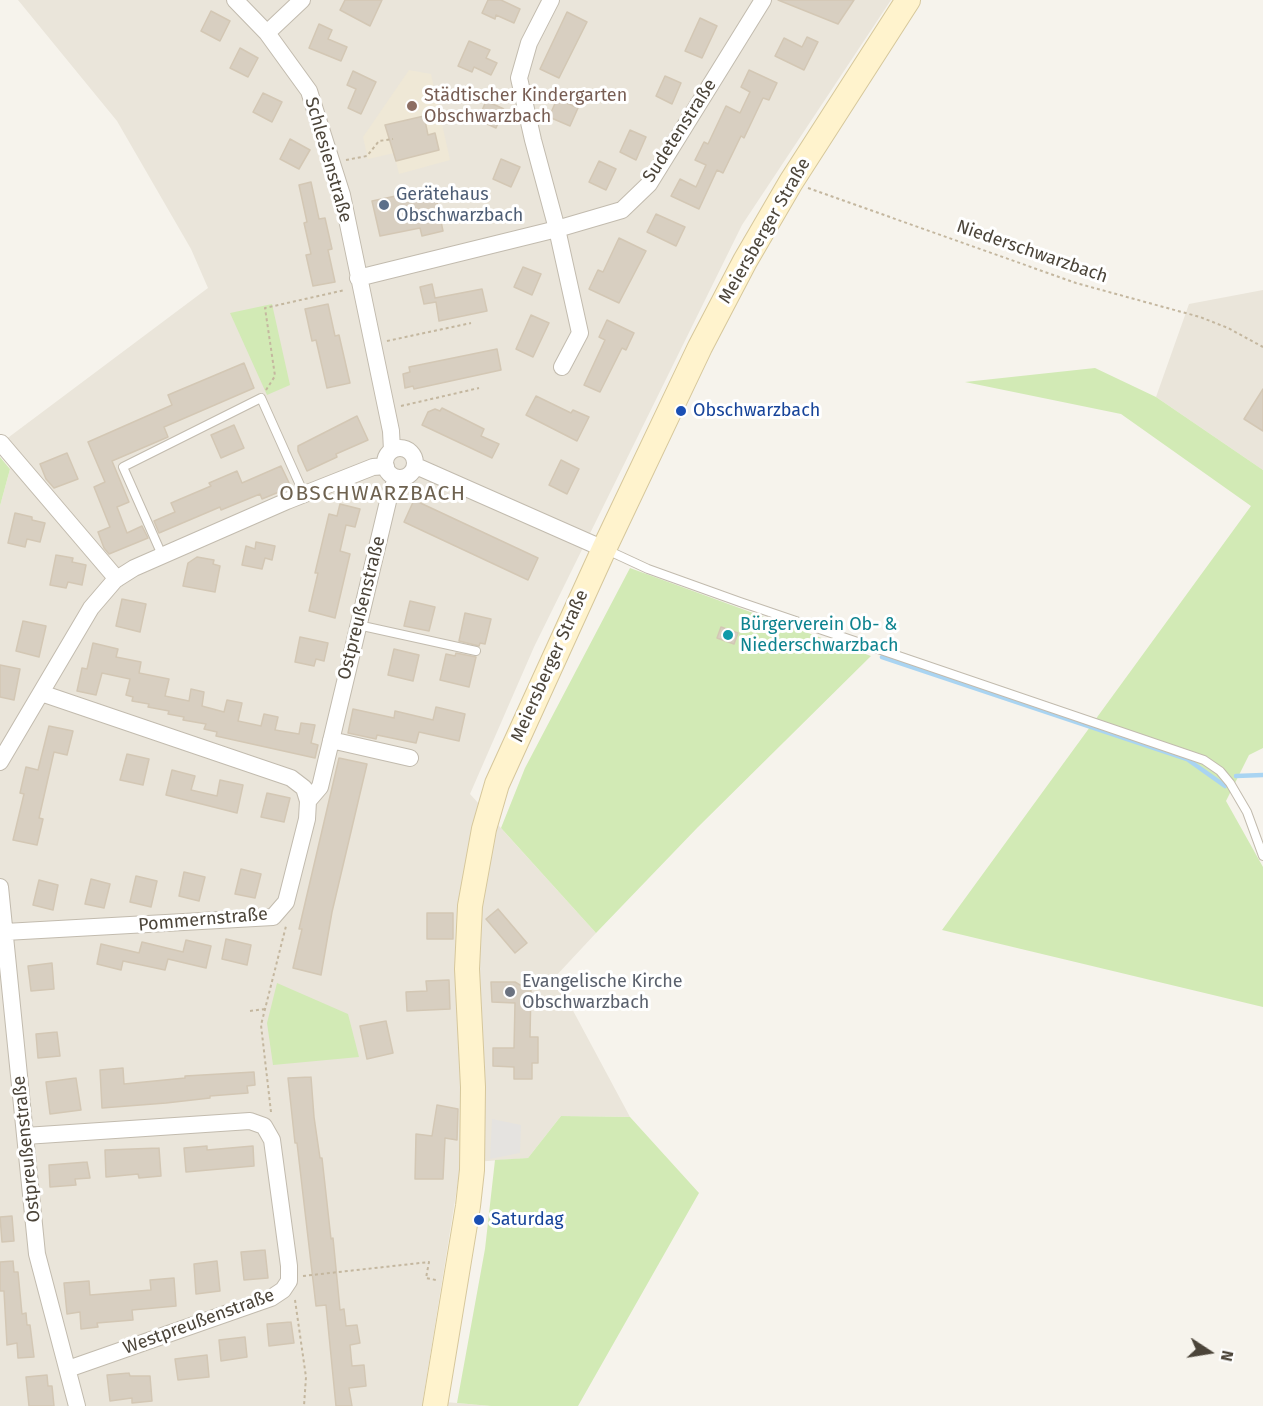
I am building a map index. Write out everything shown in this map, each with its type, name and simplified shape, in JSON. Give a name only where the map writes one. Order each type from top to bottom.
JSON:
[{"type":"main road","name":"Meiersberger Straße","points":[[435,1406],[468,1206],[473,1161],[473,1087],[467,969],[468,927],[474,873],[497,784],[604,549],[700,347],[745,261],[791,182],[908,0]]},
{"type":"street","name":"Schlesienstraße","points":[[236,0],[267,33],[309,91],[342,195],[386,409],[392,450]]},
{"type":"street","points":[[267,33],[302,0]]},
{"type":"street","points":[[551,0],[529,43],[519,78],[557,229],[580,333],[562,367]]},
{"type":"street","name":"Sudetenstraße","points":[[359,282],[622,210],[649,184],[763,0]]},
{"type":"street","points":[[1,443],[117,579]]},
{"type":"street","points":[[0,762],[91,608],[117,579],[162,555],[373,467],[391,472],[409,476],[416,466],[413,454],[409,450],[403,448],[392,450],[385,460],[391,472]]},
{"type":"street","points":[[416,466],[604,549]]},
{"type":"street","name":"Ostpreußenstraße","points":[[308,801],[320,787],[390,493],[391,472]]},
{"type":"street","points":[[42,693],[291,778],[304,788],[308,801]]},
{"type":"street","points":[[331,740],[410,758]]},
{"type":"street","name":"Pommernstraße","points":[[5,932],[273,917],[281,911],[286,902],[307,819],[308,801]]},
{"type":"street","name":"Ostpreußenstraße","points":[[0,887],[37,1254],[77,1406]]},
{"type":"street","points":[[25,1136],[250,1121],[264,1126],[273,1140]]},
{"type":"street","name":"Westpreußenstraße","points":[[68,1369],[271,1298],[283,1290],[289,1281],[289,1266],[273,1140]]},
{"type":"lane","points":[[162,555],[123,467],[261,398],[304,494]]},
{"type":"lane","points":[[604,549],[648,569],[740,602],[1204,760],[1220,771],[1230,783],[1247,812],[1263,856]]},
{"type":"lane","points":[[358,625],[476,651]]},
{"type":"path","points":[[332,163],[367,156],[380,141],[393,139]]},
{"type":"path","name":"Niederschwarzbach","points":[[791,182],[1076,283],[1200,317],[1228,328],[1263,347]]},
{"type":"path","points":[[261,398],[275,376],[266,308],[359,282]]},
{"type":"path","points":[[372,344],[471,323]]},
{"type":"path","points":[[386,409],[479,388]]},
{"type":"path","points":[[273,1140],[261,1026],[286,929],[286,902]]},
{"type":"path","points":[[250,1011],[265,1009]]},
{"type":"path","points":[[304,1406],[306,1377],[293,1288],[289,1281],[299,1276],[429,1262],[426,1278],[456,1282]]},
{"type":"shaded area","points":[[18,0],[891,0],[742,225],[534,647],[470,794],[596,933],[555,977],[630,1117],[561,1116],[528,1158],[461,1163],[423,1400],[491,1406],[0,1406],[0,506],[10,469],[1,443],[208,288],[191,249],[117,121]]},
{"type":"shaded area","name":"Städtischer Kindergarten Obschwarzbach","points":[[409,70],[431,74],[450,160],[399,174],[394,153],[368,159],[363,137]]},
{"type":"shaded area","points":[[1263,290],[1263,470],[1156,397],[1189,304]]},
{"type":"shaded area","points":[[492,1119],[521,1125],[520,1153],[490,1159]]},
{"type":"green space","points":[[272,304],[290,385],[267,395],[230,313]]},
{"type":"green space","points":[[1095,368],[1156,397],[1263,470],[1263,748],[1249,755],[1226,801],[1263,867],[1263,1007],[942,930],[1251,506],[1121,414],[965,382]]},
{"type":"green space","points":[[0,457],[10,469],[0,506]]},
{"type":"green space","points":[[630,568],[871,656],[698,827],[596,933],[501,828],[525,768]]},
{"type":"green space","points":[[277,983],[348,1014],[359,1057],[273,1065],[267,1023]]},
{"type":"green space","points":[[561,1116],[630,1117],[699,1193],[578,1406],[491,1406],[457,1403],[485,1249],[495,1160],[528,1158]]},
{"type":"building","points":[[345,0],[382,0],[370,26],[340,10]]},
{"type":"building","points":[[488,0],[501,0],[520,9],[514,23],[496,15],[495,19],[482,13]]},
{"type":"building","points":[[778,0],[854,0],[838,24]]},
{"type":"building","points":[[211,11],[230,21],[220,41],[201,31]]},
{"type":"building","points":[[567,12],[587,22],[559,78],[540,69]]},
{"type":"building","points":[[700,18],[717,26],[702,58],[685,51]]},
{"type":"building","points":[[319,24],[332,30],[328,39],[347,47],[341,61],[309,48]]},
{"type":"building","points":[[807,37],[818,42],[804,70],[775,56],[784,38],[802,47]]},
{"type":"building","points":[[469,41],[490,50],[486,58],[497,63],[491,75],[474,67],[472,72],[458,66]]},
{"type":"building","points":[[240,48],[258,58],[248,77],[230,68]]},
{"type":"building","points":[[749,70],[777,83],[769,100],[763,98],[744,138],[741,136],[723,173],[717,170],[699,209],[671,196],[680,179],[696,187],[706,165],[695,160],[704,142],[708,144],[726,106],[740,113],[750,92],[741,87]]},
{"type":"building","points":[[353,71],[376,82],[361,114],[348,108],[356,89],[347,85]]},
{"type":"building","points":[[665,76],[681,83],[672,104],[656,96]]},
{"type":"building","points":[[263,93],[282,102],[272,122],[253,112]]},
{"type":"building","points":[[557,99],[578,108],[570,126],[549,117]]},
{"type":"building","points":[[486,101],[504,109],[496,128],[478,120]]},
{"type":"building","points":[[424,116],[428,135],[435,133],[439,150],[396,161],[385,125]]},
{"type":"building","points":[[630,130],[646,137],[636,160],[620,152]]},
{"type":"building","points":[[290,139],[310,150],[299,169],[280,159]]},
{"type":"building","points":[[501,159],[520,167],[511,187],[493,179]]},
{"type":"building","points":[[599,161],[616,169],[606,190],[589,182]]},
{"type":"building","points":[[311,182],[319,219],[325,218],[332,249],[328,250],[335,282],[313,286],[306,255],[311,254],[304,223],[307,222],[299,185]]},
{"type":"building","points":[[434,188],[443,231],[422,236],[420,228],[380,236],[372,201]]},
{"type":"building","points":[[656,214],[685,227],[676,246],[647,232]]},
{"type":"building","points":[[619,238],[646,251],[619,303],[589,289],[598,270],[603,272]]},
{"type":"building","points":[[523,267],[541,274],[532,295],[514,287]]},
{"type":"building","points":[[432,284],[435,298],[482,289],[487,311],[439,321],[436,302],[424,304],[420,287]]},
{"type":"building","points":[[328,304],[335,336],[339,335],[350,383],[327,388],[316,340],[312,341],[305,309]]},
{"type":"building","points":[[531,315],[549,323],[533,357],[516,349]]},
{"type":"building","points":[[607,320],[634,333],[626,350],[622,348],[600,392],[584,385],[605,340],[599,337]]},
{"type":"building","points":[[497,349],[501,370],[414,389],[413,386],[405,388],[403,374],[410,372],[409,367]]},
{"type":"building","points":[[244,363],[254,388],[164,427],[168,437],[112,461],[129,502],[117,507],[127,533],[142,526],[148,538],[109,554],[98,532],[110,527],[94,487],[105,482],[88,442],[172,405],[168,395]]},
{"type":"building","points":[[1263,389],[1263,431],[1244,419]]},
{"type":"building","points":[[536,396],[571,413],[573,410],[589,417],[577,441],[526,415]]},
{"type":"building","points":[[442,408],[484,429],[481,436],[499,444],[492,458],[422,425],[428,412],[435,409],[440,411]]},
{"type":"building","points":[[357,416],[368,440],[336,454],[337,457],[307,471],[298,446]]},
{"type":"building","points":[[234,425],[244,448],[221,458],[211,435]]},
{"type":"building","points":[[67,453],[78,479],[54,488],[46,479],[40,464]]},
{"type":"building","points":[[561,460],[579,469],[567,494],[549,485]]},
{"type":"building","points":[[281,466],[291,487],[262,499],[260,494],[221,510],[220,507],[159,533],[154,521],[175,512],[171,503],[211,486],[209,483],[237,471],[242,483]]},
{"type":"building","points":[[414,500],[538,558],[528,580],[404,522]]},
{"type":"building","points":[[340,504],[360,509],[355,527],[346,525],[340,551],[350,554],[335,618],[309,611],[329,514],[337,516]]},
{"type":"building","points":[[15,513],[45,523],[40,542],[27,539],[25,547],[8,543]]},
{"type":"building","points":[[256,542],[275,546],[272,560],[265,558],[262,569],[242,565],[246,546],[255,549]]},
{"type":"building","points":[[56,555],[73,558],[72,562],[86,565],[82,585],[68,582],[66,588],[50,585]]},
{"type":"building","points":[[197,557],[214,560],[213,564],[220,566],[215,592],[183,586],[188,563]]},
{"type":"building","points":[[122,599],[146,604],[140,632],[116,626]]},
{"type":"building","points":[[410,601],[435,607],[429,631],[404,626]]},
{"type":"building","points":[[465,613],[491,619],[485,644],[480,643],[479,646],[459,641]]},
{"type":"building","points":[[23,621],[46,626],[39,657],[16,651]]},
{"type":"building","name":"Bürgerverein Ob- & Niederschwarzbach","points":[[721,627],[738,633],[734,644],[717,638]]},
{"type":"building","points":[[300,637],[328,643],[324,661],[316,659],[314,666],[295,662]]},
{"type":"building","points":[[93,643],[118,649],[116,657],[141,662],[139,673],[169,679],[165,696],[189,701],[191,689],[204,692],[202,706],[224,712],[227,700],[242,703],[238,721],[261,726],[264,714],[278,717],[275,730],[299,734],[301,723],[315,725],[311,743],[318,745],[315,758],[216,736],[217,732],[204,729],[206,724],[183,720],[184,717],[168,714],[169,711],[132,701],[133,697],[126,695],[130,679],[102,673],[96,695],[77,691],[82,668],[87,669]]},
{"type":"building","points":[[394,649],[419,655],[413,681],[388,675]]},
{"type":"building","points":[[456,653],[476,657],[469,687],[440,680],[446,654],[455,656]]},
{"type":"building","points":[[0,665],[20,669],[14,700],[0,697]]},
{"type":"building","points":[[436,707],[465,714],[459,741],[419,732],[416,743],[377,735],[376,739],[348,733],[353,709],[394,718],[395,711],[433,720]]},
{"type":"building","points":[[49,726],[73,731],[67,755],[54,752],[39,818],[43,819],[37,845],[13,840],[24,794],[20,793],[26,767],[38,770]]},
{"type":"building","points":[[127,754],[149,759],[143,785],[120,780]]},
{"type":"building","points":[[339,758],[367,764],[332,912],[321,975],[293,968],[302,929],[299,929]]},
{"type":"building","points":[[172,770],[195,776],[191,790],[217,796],[220,780],[243,785],[237,813],[166,795]]},
{"type":"building","points":[[267,793],[290,798],[284,822],[261,817]]},
{"type":"building","points":[[241,869],[261,874],[255,898],[235,894]]},
{"type":"building","points":[[184,872],[205,877],[199,901],[179,896]]},
{"type":"building","points":[[136,876],[157,881],[151,907],[130,902]]},
{"type":"building","points":[[91,879],[110,884],[104,908],[85,904]]},
{"type":"building","points":[[39,880],[58,885],[53,910],[33,905]]},
{"type":"building","points":[[498,909],[527,943],[515,953],[486,919]]},
{"type":"building","points":[[427,913],[453,913],[453,939],[427,939]]},
{"type":"building","points":[[226,939],[251,945],[247,965],[222,959]]},
{"type":"building","points":[[186,940],[211,946],[206,968],[168,959],[165,970],[123,961],[121,970],[97,964],[101,944],[139,953],[142,942],[183,952]]},
{"type":"building","points":[[52,963],[54,989],[31,991],[28,966]]},
{"type":"building","points":[[449,980],[450,1009],[407,1011],[406,992],[427,991],[426,981]]},
{"type":"building","points":[[491,982],[515,982],[525,988],[531,988],[530,1037],[538,1037],[538,1063],[532,1063],[532,1079],[514,1079],[514,1067],[493,1066],[493,1048],[514,1048],[515,1003],[492,1002]]},
{"type":"building","points":[[386,1021],[393,1053],[367,1059],[360,1026]]},
{"type":"building","points":[[57,1032],[60,1056],[38,1058],[36,1034]]},
{"type":"building","points":[[123,1068],[124,1084],[185,1078],[185,1076],[254,1072],[255,1085],[247,1086],[248,1093],[102,1108],[100,1070]]},
{"type":"building","points":[[311,1077],[314,1117],[320,1158],[322,1158],[331,1239],[333,1238],[340,1310],[344,1309],[346,1326],[357,1325],[360,1343],[350,1345],[352,1366],[364,1365],[366,1386],[349,1388],[352,1406],[336,1406],[326,1305],[316,1306],[297,1143],[295,1143],[288,1078]]},
{"type":"building","points":[[76,1078],[81,1110],[50,1114],[46,1082]]},
{"type":"building","points":[[437,1105],[458,1109],[457,1140],[445,1138],[443,1179],[415,1179],[416,1134],[432,1136]]},
{"type":"building","points":[[207,1146],[207,1150],[253,1146],[254,1166],[186,1172],[184,1148]]},
{"type":"building","points":[[159,1148],[161,1176],[139,1178],[138,1174],[106,1177],[105,1150]]},
{"type":"building","points":[[87,1162],[90,1178],[75,1179],[76,1185],[50,1187],[49,1165]]},
{"type":"building","points":[[12,1216],[14,1241],[2,1242],[0,1217]]},
{"type":"building","points":[[265,1250],[268,1278],[244,1280],[241,1252]]},
{"type":"building","points":[[13,1261],[14,1272],[18,1272],[22,1314],[26,1313],[27,1325],[30,1325],[34,1357],[18,1358],[17,1343],[7,1345],[4,1291],[0,1291],[0,1262]]},
{"type":"building","points":[[217,1261],[220,1291],[196,1294],[194,1264]]},
{"type":"building","points":[[174,1278],[176,1306],[132,1310],[133,1320],[97,1323],[98,1327],[81,1329],[80,1312],[67,1314],[64,1283],[89,1281],[90,1295],[151,1290],[150,1280]]},
{"type":"building","points":[[291,1322],[294,1343],[269,1346],[267,1324]]},
{"type":"building","points":[[245,1337],[247,1357],[221,1361],[219,1340]]},
{"type":"building","points":[[207,1355],[209,1377],[178,1380],[175,1359]]},
{"type":"building","points":[[129,1373],[130,1376],[150,1376],[152,1401],[132,1403],[132,1398],[110,1401],[107,1375]]},
{"type":"building","points":[[47,1375],[48,1386],[52,1386],[54,1406],[29,1406],[26,1377]]},
{"type":"waterway","points":[[882,657],[1187,759],[1225,786]]},
{"type":"waterway","points":[[1236,776],[1263,775]]},
{"type":"place","name":"Städtischer Kindergarten Obschwarzbach","points":[[412,106]]},
{"type":"place","name":"Gerätehaus Obschwarzbach","points":[[384,205]]},
{"type":"place","name":"Obschwarzbach","points":[[681,411]]},
{"type":"place","name":"Bürgerverein Ob- & Niederschwarzbach","points":[[728,635]]},
{"type":"place","name":"Evangelische Kirche Obschwarzbach","points":[[510,992]]},
{"type":"place","name":"Saturdag","points":[[479,1220]]},
{"type":"district","name":"OBSCHWARZBACH","points":[[373,494]]}]
